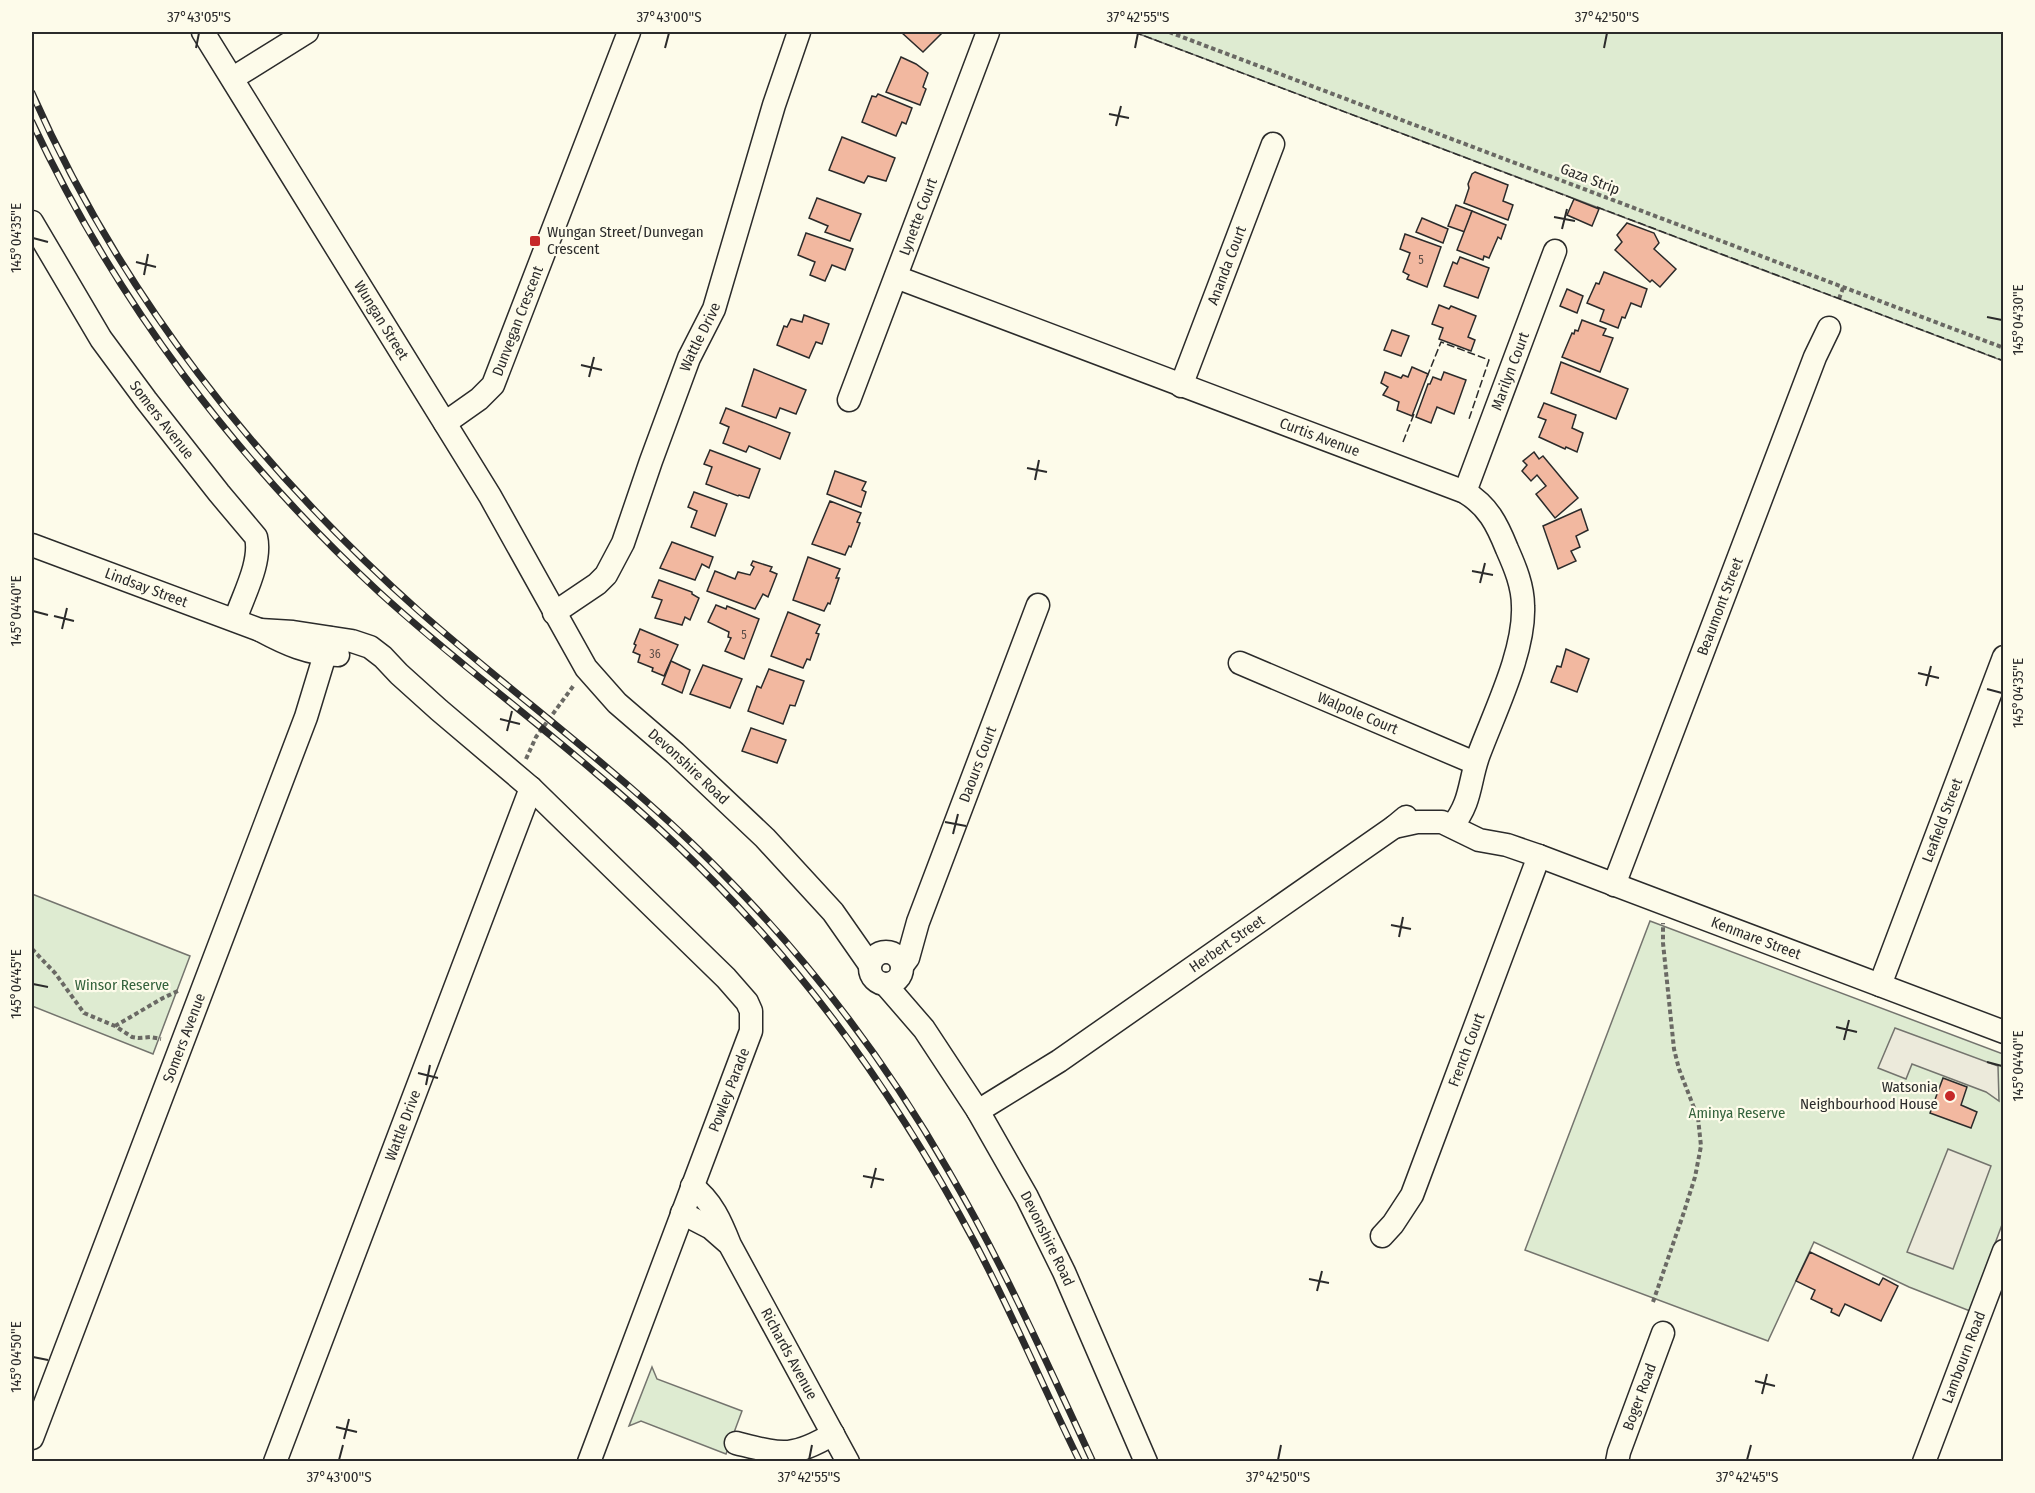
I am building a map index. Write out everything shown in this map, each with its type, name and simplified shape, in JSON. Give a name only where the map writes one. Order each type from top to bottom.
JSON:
[{"type":"street","name":"Wungan Street","points":[[203,32],[490,496],[554,613]]},
{"type":"street","points":[[232,78],[307,32]]},
{"type":"street","name":"Dunvegan Crescent","points":[[445,423],[479,399],[493,385],[629,32]]},
{"type":"street","name":"Wattle Drive","points":[[554,613],[597,584],[606,575],[623,543],[690,358],[714,309],[774,105],[799,32]]},
{"type":"street","name":"Lynette Court","points":[[849,400],[988,32]]},
{"type":"street","name":"Ananda Court","points":[[1180,386],[1273,144]]},
{"type":"street","name":"Somers Avenue","points":[[32,222],[101,339],[153,410],[256,537],[258,545],[256,562],[235,620]]},
{"type":"street","name":"Marilyn Court","points":[[1464,492],[1555,251]]},
{"type":"street","name":"Curtis Avenue","points":[[896,277],[1464,492],[1478,500],[1495,520],[1515,569],[1523,604],[1523,622],[1517,651],[1475,764],[1471,790],[1455,817]]},
{"type":"street","name":"Beaumont Street","points":[[1614,885],[1815,357],[1829,328]]},
{"type":"street","name":"Lindsay Street","points":[[32,545],[260,630],[293,632],[327,646],[352,641],[370,647],[524,782]]},
{"type":"street","name":"Daours Court","points":[[889,965],[918,922],[1038,605]]},
{"type":"street","name":"Devonshire Road","points":[[554,613],[586,668],[617,703],[675,753],[765,838],[833,912],[889,965],[924,1029],[981,1117],[1027,1197],[1064,1272],[1146,1461]]},
{"type":"street","name":"Somers Avenue","points":[[32,1438],[306,717],[327,646]]},
{"type":"street","name":"Leafield Street","points":[[1880,985],[2004,657]]},
{"type":"street","name":"Walpole Court","points":[[1240,663],[1475,764]]},
{"type":"street","name":"Wattle Drive","points":[[275,1461],[524,782]]},
{"type":"street","name":"Powley Parade","points":[[524,782],[726,978],[751,1011],[751,1031],[589,1461]]},
{"type":"street","name":"Kenmare Street","points":[[1455,817],[1479,840],[1507,845],[1539,856],[2004,1032]]},
{"type":"street","name":"Herbert Street","points":[[981,1117],[1394,827],[1429,821],[1442,822],[1455,817]]},
{"type":"street","name":"French Court","points":[[1382,1236],[1412,1195],[1539,856]]},
{"type":"street","name":"Richards Avenue","points":[[692,1186],[702,1194],[717,1213],[730,1245],[848,1461]]},
{"type":"street","name":"Richards Avenue","points":[[682,1213],[711,1228],[730,1245]]},
{"type":"street","name":"Lambourn Road","points":[[1924,1461],[2004,1251]]},
{"type":"street","name":"Boger Road","points":[[1617,1461],[1663,1333]]},
{"type":"street","points":[[736,1443],[777,1453],[798,1452],[833,1434]]},
{"type":"path","name":"Gaza Strip","points":[[1169,32],[2004,348]]},
{"type":"path","points":[[1839,299],[1843,288]]},
{"type":"path","points":[[524,782],[536,737],[586,668]]},
{"type":"path","points":[[1653,1302],[1686,1206],[1701,1146],[1698,1119],[1674,1049],[1663,943],[1663,922]]},
{"type":"path","points":[[32,949],[55,973],[80,1009],[89,1015],[138,1038],[150,1037],[161,1040],[165,1030]]},
{"type":"path","points":[[115,1026],[181,990],[177,1000]]},
{"type":"green space","points":[[1134,32],[2003,32],[2003,361]]},
{"type":"green space","name":"Winsor Reserve","points":[[32,894],[190,956],[153,1054],[32,1006]]},
{"type":"green space","name":"Aminya Reserve","points":[[1650,921],[2003,1054],[2003,1222],[1970,1311],[1909,1287],[1814,1242],[1768,1341],[1525,1250]]},
{"type":"green space","points":[[652,1367],[657,1379],[742,1411],[726,1454],[641,1421],[629,1426]]},
{"type":"shaded area","points":[[1895,1028],[1998,1066],[1999,1101],[1986,1092],[1912,1064],[1906,1079],[1878,1068]]},
{"type":"shaded area","points":[[1948,1149],[1991,1166],[1953,1269],[1907,1252]]},
{"type":"building","points":[[901,32],[943,32],[923,52]]},
{"type":"building","points":[[901,57],[928,73],[923,87],[926,89],[920,105],[886,92]]},
{"type":"building","points":[[878,94],[912,108],[906,124],[902,122],[896,136],[862,122],[872,96],[876,97]]},
{"type":"building","points":[[842,137],[895,158],[886,181],[868,176],[864,183],[829,170]]},
{"type":"building","points":[[1475,172],[1508,185],[1503,201],[1513,205],[1508,220],[1464,203],[1469,188],[1468,184]]},
{"type":"building","points":[[817,198],[861,214],[850,241],[825,232],[828,226],[809,218]]},
{"type":"building","points":[[1574,199],[1599,209],[1592,226],[1567,215]]},
{"type":"building","points":[[1456,205],[1472,211],[1465,232],[1448,226]]},
{"type":"building","points":[[1472,211],[1506,225],[1501,239],[1498,237],[1489,258],[1484,256],[1483,260],[1457,250]]},
{"type":"building","points":[[1422,218],[1448,229],[1443,243],[1416,232]]},
{"type":"building","points":[[1627,223],[1654,233],[1659,243],[1654,249],[1676,269],[1660,287],[1652,280],[1650,282],[1615,250],[1622,242],[1617,235]]},
{"type":"building","points":[[806,233],[853,249],[845,270],[832,265],[825,281],[810,275],[815,262],[798,255]]},
{"type":"building","points":[[1405,234],[1441,247],[1427,287],[1407,279],[1409,275],[1403,272],[1410,253],[1400,249]]},
{"type":"building","points":[[1460,257],[1489,268],[1478,298],[1444,286],[1453,262],[1457,264]]},
{"type":"building","points":[[1604,272],[1647,289],[1641,307],[1631,303],[1618,328],[1600,321],[1604,310],[1587,303]]},
{"type":"building","points":[[1567,289],[1583,296],[1577,313],[1560,306]]},
{"type":"building","points":[[1439,305],[1449,309],[1451,306],[1476,316],[1468,337],[1475,340],[1471,351],[1439,339],[1443,328],[1432,324]]},
{"type":"building","points":[[804,315],[829,324],[822,344],[816,342],[809,358],[777,345],[784,326],[787,327],[791,319],[802,322]]},
{"type":"building","points":[[1582,320],[1606,329],[1603,335],[1613,338],[1600,372],[1562,357],[1572,333],[1574,334],[1575,330],[1578,331]]},
{"type":"building","points":[[1392,330],[1409,336],[1401,356],[1384,350]]},
{"type":"building","points":[[1561,362],[1628,389],[1616,419],[1551,393]]},
{"type":"building","points":[[1412,367],[1428,374],[1412,416],[1397,410],[1399,402],[1383,395],[1388,387],[1381,383],[1385,372],[1401,378],[1403,375],[1408,377]]},
{"type":"building","points":[[754,369],[806,390],[796,414],[780,408],[776,418],[742,406]]},
{"type":"building","points":[[1444,372],[1466,380],[1454,414],[1437,407],[1431,423],[1416,417],[1428,384],[1433,377],[1441,380]]},
{"type":"building","points":[[1544,403],[1576,415],[1572,428],[1583,433],[1577,452],[1539,437],[1546,420],[1538,417]]},
{"type":"building","points":[[726,408],[790,433],[780,459],[749,446],[746,452],[723,443],[729,427],[720,423]]},
{"type":"building","points":[[710,450],[760,469],[749,498],[706,484],[712,467],[704,464]]},
{"type":"building","points":[[1534,452],[1539,459],[1543,456],[1578,498],[1555,518],[1536,494],[1546,486],[1537,475],[1531,481],[1522,471],[1527,465],[1523,461]]},
{"type":"building","points":[[835,471],[866,482],[862,490],[866,492],[861,507],[827,494]]},
{"type":"building","points":[[694,492],[727,504],[715,536],[691,527],[697,511],[688,507]]},
{"type":"building","points":[[830,501],[861,513],[857,522],[860,523],[851,547],[849,546],[845,555],[812,544]]},
{"type":"building","points":[[1581,509],[1588,530],[1576,536],[1580,547],[1571,551],[1576,561],[1558,569],[1543,526]]},
{"type":"building","points":[[672,542],[713,557],[709,568],[702,564],[695,580],[660,568]]},
{"type":"building","points":[[808,557],[840,569],[830,604],[828,603],[824,611],[793,600]]},
{"type":"building","points":[[753,561],[772,567],[770,571],[777,574],[768,597],[763,594],[755,609],[707,591],[715,571],[735,579],[738,572],[750,575],[754,567],[751,565]]},
{"type":"building","points":[[659,580],[692,592],[699,598],[690,620],[685,617],[682,625],[655,618],[662,600],[652,597]]},
{"type":"building","points":[[716,605],[726,609],[727,606],[759,619],[744,659],[725,651],[731,638],[728,637],[729,632],[708,622]]},
{"type":"building","points":[[788,612],[820,625],[810,660],[807,659],[803,668],[771,656]]},
{"type":"building","points":[[640,629],[678,645],[664,676],[652,671],[653,668],[638,662],[640,655],[633,652]]},
{"type":"building","points":[[1566,649],[1589,659],[1577,692],[1551,682],[1557,666],[1561,667]]},
{"type":"building","points":[[671,661],[690,670],[682,693],[662,684]]},
{"type":"building","points":[[703,665],[742,679],[730,708],[690,694]]},
{"type":"building","points":[[769,669],[804,681],[795,706],[790,705],[783,724],[748,711],[757,686],[761,688]]},
{"type":"building","points":[[751,728],[786,740],[777,763],[742,751]]},
{"type":"building","name":"Watsonia Neighbourhood House","points":[[1943,1078],[1967,1087],[1961,1105],[1977,1112],[1971,1128],[1930,1113]]},
{"type":"building","points":[[1810,1252],[1879,1285],[1883,1278],[1898,1286],[1881,1321],[1845,1304],[1839,1316],[1831,1312],[1832,1309],[1811,1299],[1815,1290],[1796,1281]]},
{"type":"railway","points":[[32,93],[67,167],[107,238],[150,307],[249,437],[359,556],[419,611],[614,773],[689,840],[757,910],[818,979],[900,1091],[968,1205],[1024,1314],[1093,1462]]},
{"type":"railway","points":[[32,122],[65,188],[101,252],[140,314],[228,432],[276,487],[326,541],[379,592],[460,662],[571,752],[679,847],[754,924],[817,998],[875,1077],[952,1200],[1002,1297],[1080,1462]]},
{"type":"fence","points":[[1134,32],[1577,200]]},
{"type":"fence","points":[[1597,207],[2004,361]]},
{"type":"fence","points":[[1427,377],[1441,342],[1489,360],[1469,419]]},
{"type":"fence","points":[[1403,442],[1414,414]]},
{"type":"place","name":"Wungan Street/Dunvegan Crescent","points":[[535,241]]},
{"type":"place","name":"Watsonia Neighbourhood House","points":[[1950,1096]]}]
